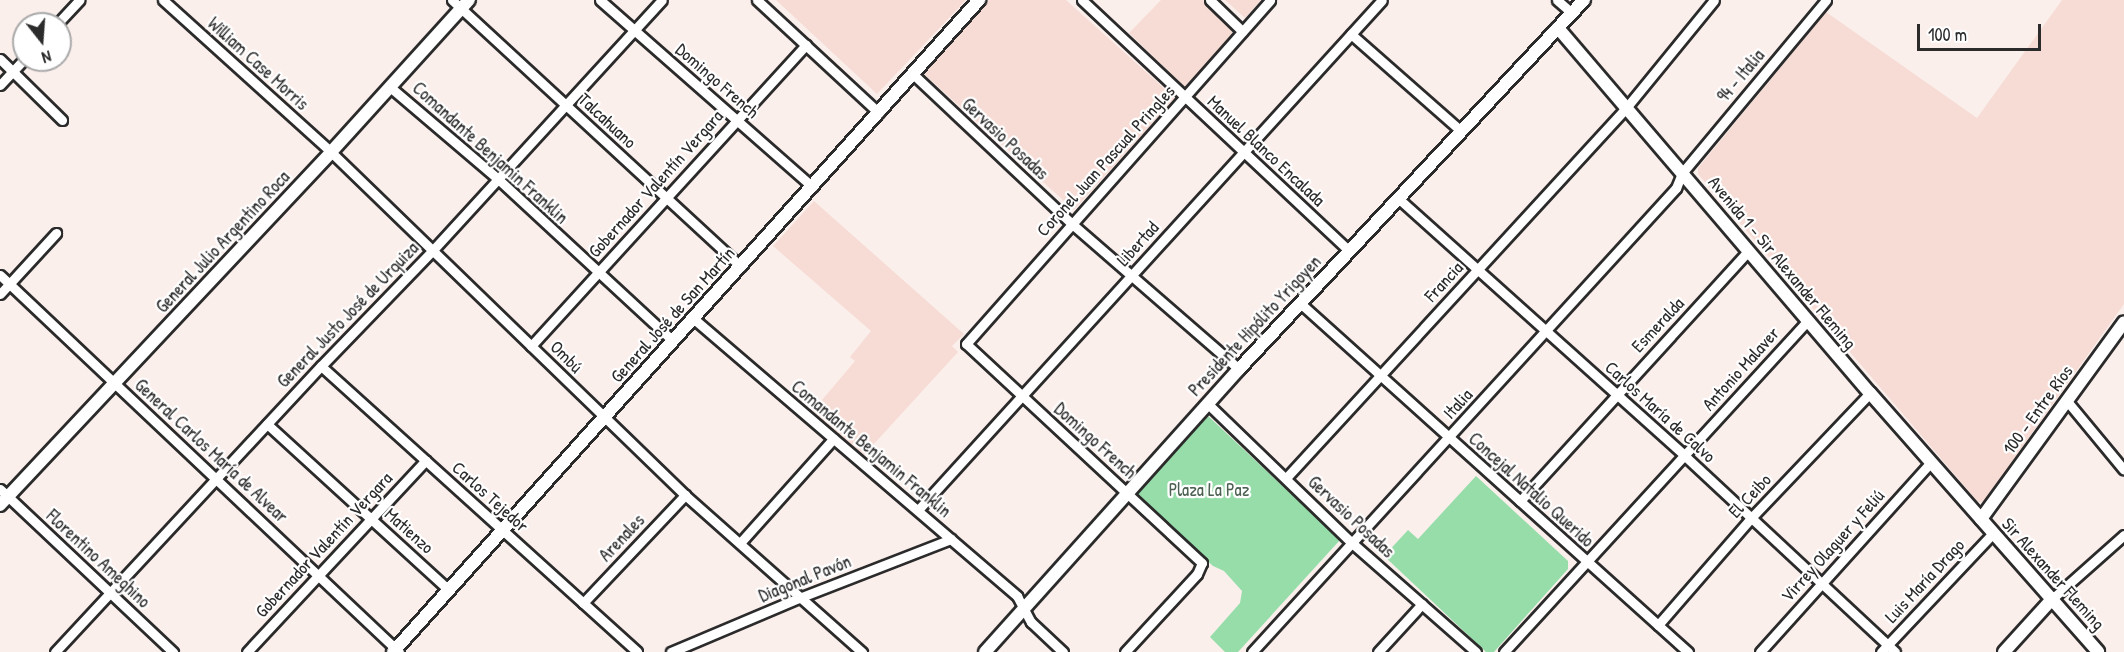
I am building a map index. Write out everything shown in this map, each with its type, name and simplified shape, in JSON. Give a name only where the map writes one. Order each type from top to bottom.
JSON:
[{"type":"street","points":[[68,12],[79,0]]},
{"type":"street","name":"William Case Morris","points":[[163,0],[331,152]]},
{"type":"street","name":"Domingo French","points":[[600,0],[813,187]]},
{"type":"street","name":"General Justo José de Urquiza","points":[[55,652],[321,366],[432,251],[662,0]]},
{"type":"street","points":[[757,0],[879,112]]},
{"type":"street","name":"General José de San Martín","points":[[396,651],[979,0]]},
{"type":"street","name":"Manuel Blanco Encalada","points":[[1082,0],[1349,251]]},
{"type":"street","points":[[1210,0],[1242,31]]},
{"type":"street","name":"Coronel Juan Pascual Pringles","points":[[966,344],[1270,0]]},
{"type":"street","name":"Libertad","points":[[918,510],[1382,0]]},
{"type":"street","points":[[1557,0],[1572,13]]},
{"type":"street","name":"Presidente Hipólito Yrigoyen","points":[[985,652],[1239,369],[1584,0]]},
{"type":"street","name":"Francia","points":[[1286,478],[1626,108],[1714,0]]},
{"type":"street","name":"94 - Italia","points":[[1682,173],[1826,0]]},
{"type":"street","name":"General Julio Argentino Roca","points":[[3,497],[116,384],[331,152],[390,87],[460,3]]},
{"type":"street","name":"Talcahuano","points":[[460,3],[741,267]]},
{"type":"street","name":"Avenida 1 - Sir Alexander Fleming","points":[[1558,28],[1869,393],[1981,519]]},
{"type":"street","points":[[1351,34],[1461,131]]},
{"type":"street","name":"Gobernador Valentín Vergara","points":[[531,346],[806,45]]},
{"type":"street","points":[[0,59],[12,70]]},
{"type":"street","points":[[0,85],[12,72]]},
{"type":"street","points":[[14,72],[62,120]]},
{"type":"street","name":"Gervasio Posadas","points":[[913,74],[1071,223],[1239,369]]},
{"type":"street","name":"Comandante Benjamin Franklin","points":[[390,87],[497,178],[597,273],[674,341]]},
{"type":"street","name":"Ombú","points":[[331,152],[685,495],[862,652]]},
{"type":"street","name":"Italia","points":[[1252,652],[1676,188],[1682,173]]},
{"type":"street","name":"Carlos María de Calvo","points":[[1399,199],[1685,456],[1821,584],[1884,648],[1895,652]]},
{"type":"street","points":[[0,294],[56,233]]},
{"type":"street","name":"Esmeralda","points":[[1520,501],[1748,251]]},
{"type":"street","name":"General Carlos María de Alvear","points":[[0,275],[218,479],[396,651]]},
{"type":"street","name":"Concejal Natalio Querido","points":[[1300,303],[1688,652]]},
{"type":"street","name":"Comandante Benjamin Franklin","points":[[694,319],[1017,596],[1031,622],[1063,652]]},
{"type":"street","name":"Antonio Malaver","points":[[1504,652],[1808,320]]},
{"type":"street","name":"100 - Entre Ríos","points":[[1981,519],[2124,322]]},
{"type":"street","name":"Domingo French","points":[[966,344],[1202,563],[1197,574],[1125,652]]},
{"type":"street","name":"Carlos Tejedor","points":[[321,366],[638,652]]},
{"type":"street","name":"El Ceibo","points":[[1658,625],[1751,518],[1869,393]]},
{"type":"street","points":[[2067,401],[2124,470]]},
{"type":"street","name":"Gervasio Posadas","points":[[1208,404],[1352,543],[1476,652]]},
{"type":"street","name":"Matienzo","points":[[267,424],[449,590]]},
{"type":"street","points":[[740,543],[833,439]]},
{"type":"street","name":"Gobernador Valentín Vergara","points":[[247,652],[426,460]]},
{"type":"street","name":"Virrey Olaguer y Feliú","points":[[1760,652],[1930,463]]},
{"type":"street","name":"Arenales","points":[[583,603],[685,495]]},
{"type":"street","name":"Florentino Ameghino","points":[[3,497],[110,592],[173,652]]},
{"type":"street","name":"Sir Alexander Fleming","points":[[1981,519],[2053,598],[2098,652]]},
{"type":"street","name":"Luis María Drago","points":[[1884,648],[1993,533]]},
{"type":"street","points":[[2004,652],[2053,598],[2124,535]]},
{"type":"street","name":"Diagonal Pavón","points":[[672,652],[799,598],[951,538]]},
{"type":"street","points":[[1378,652],[1422,604]]},
{"type":"street","points":[[846,652],[853,644]]},
{"type":"street","points":[[1259,644],[1268,652]]},
{"type":"shaded area","points":[[776,0],[966,0],[877,94]]},
{"type":"shaded area","points":[[989,0],[1066,0],[1175,98],[1074,210],[923,73]]},
{"type":"shaded area","points":[[1161,0],[1203,0],[1237,32],[1185,87],[1129,33]]},
{"type":"shaded area","points":[[1225,0],[1261,0],[1245,18]]},
{"type":"shaded area","points":[[2062,0],[2124,0],[2124,304],[1983,502],[1978,502],[1698,174],[1698,168],[1826,12],[1977,118]]},
{"type":"shaded area","points":[[814,201],[964,334],[952,346],[958,352],[862,457],[811,413],[855,361],[850,357],[871,331],[773,246]]},
{"type":"green space","name":"Plaza La Paz","points":[[1206,414],[1340,540],[1238,652],[1225,652],[1210,637],[1240,603],[1242,591],[1224,571],[1213,566],[1134,494]]},
{"type":"green space","points":[[1476,476],[1568,561],[1568,569],[1494,652],[1486,652],[1384,556],[1408,530],[1418,539]]}]
